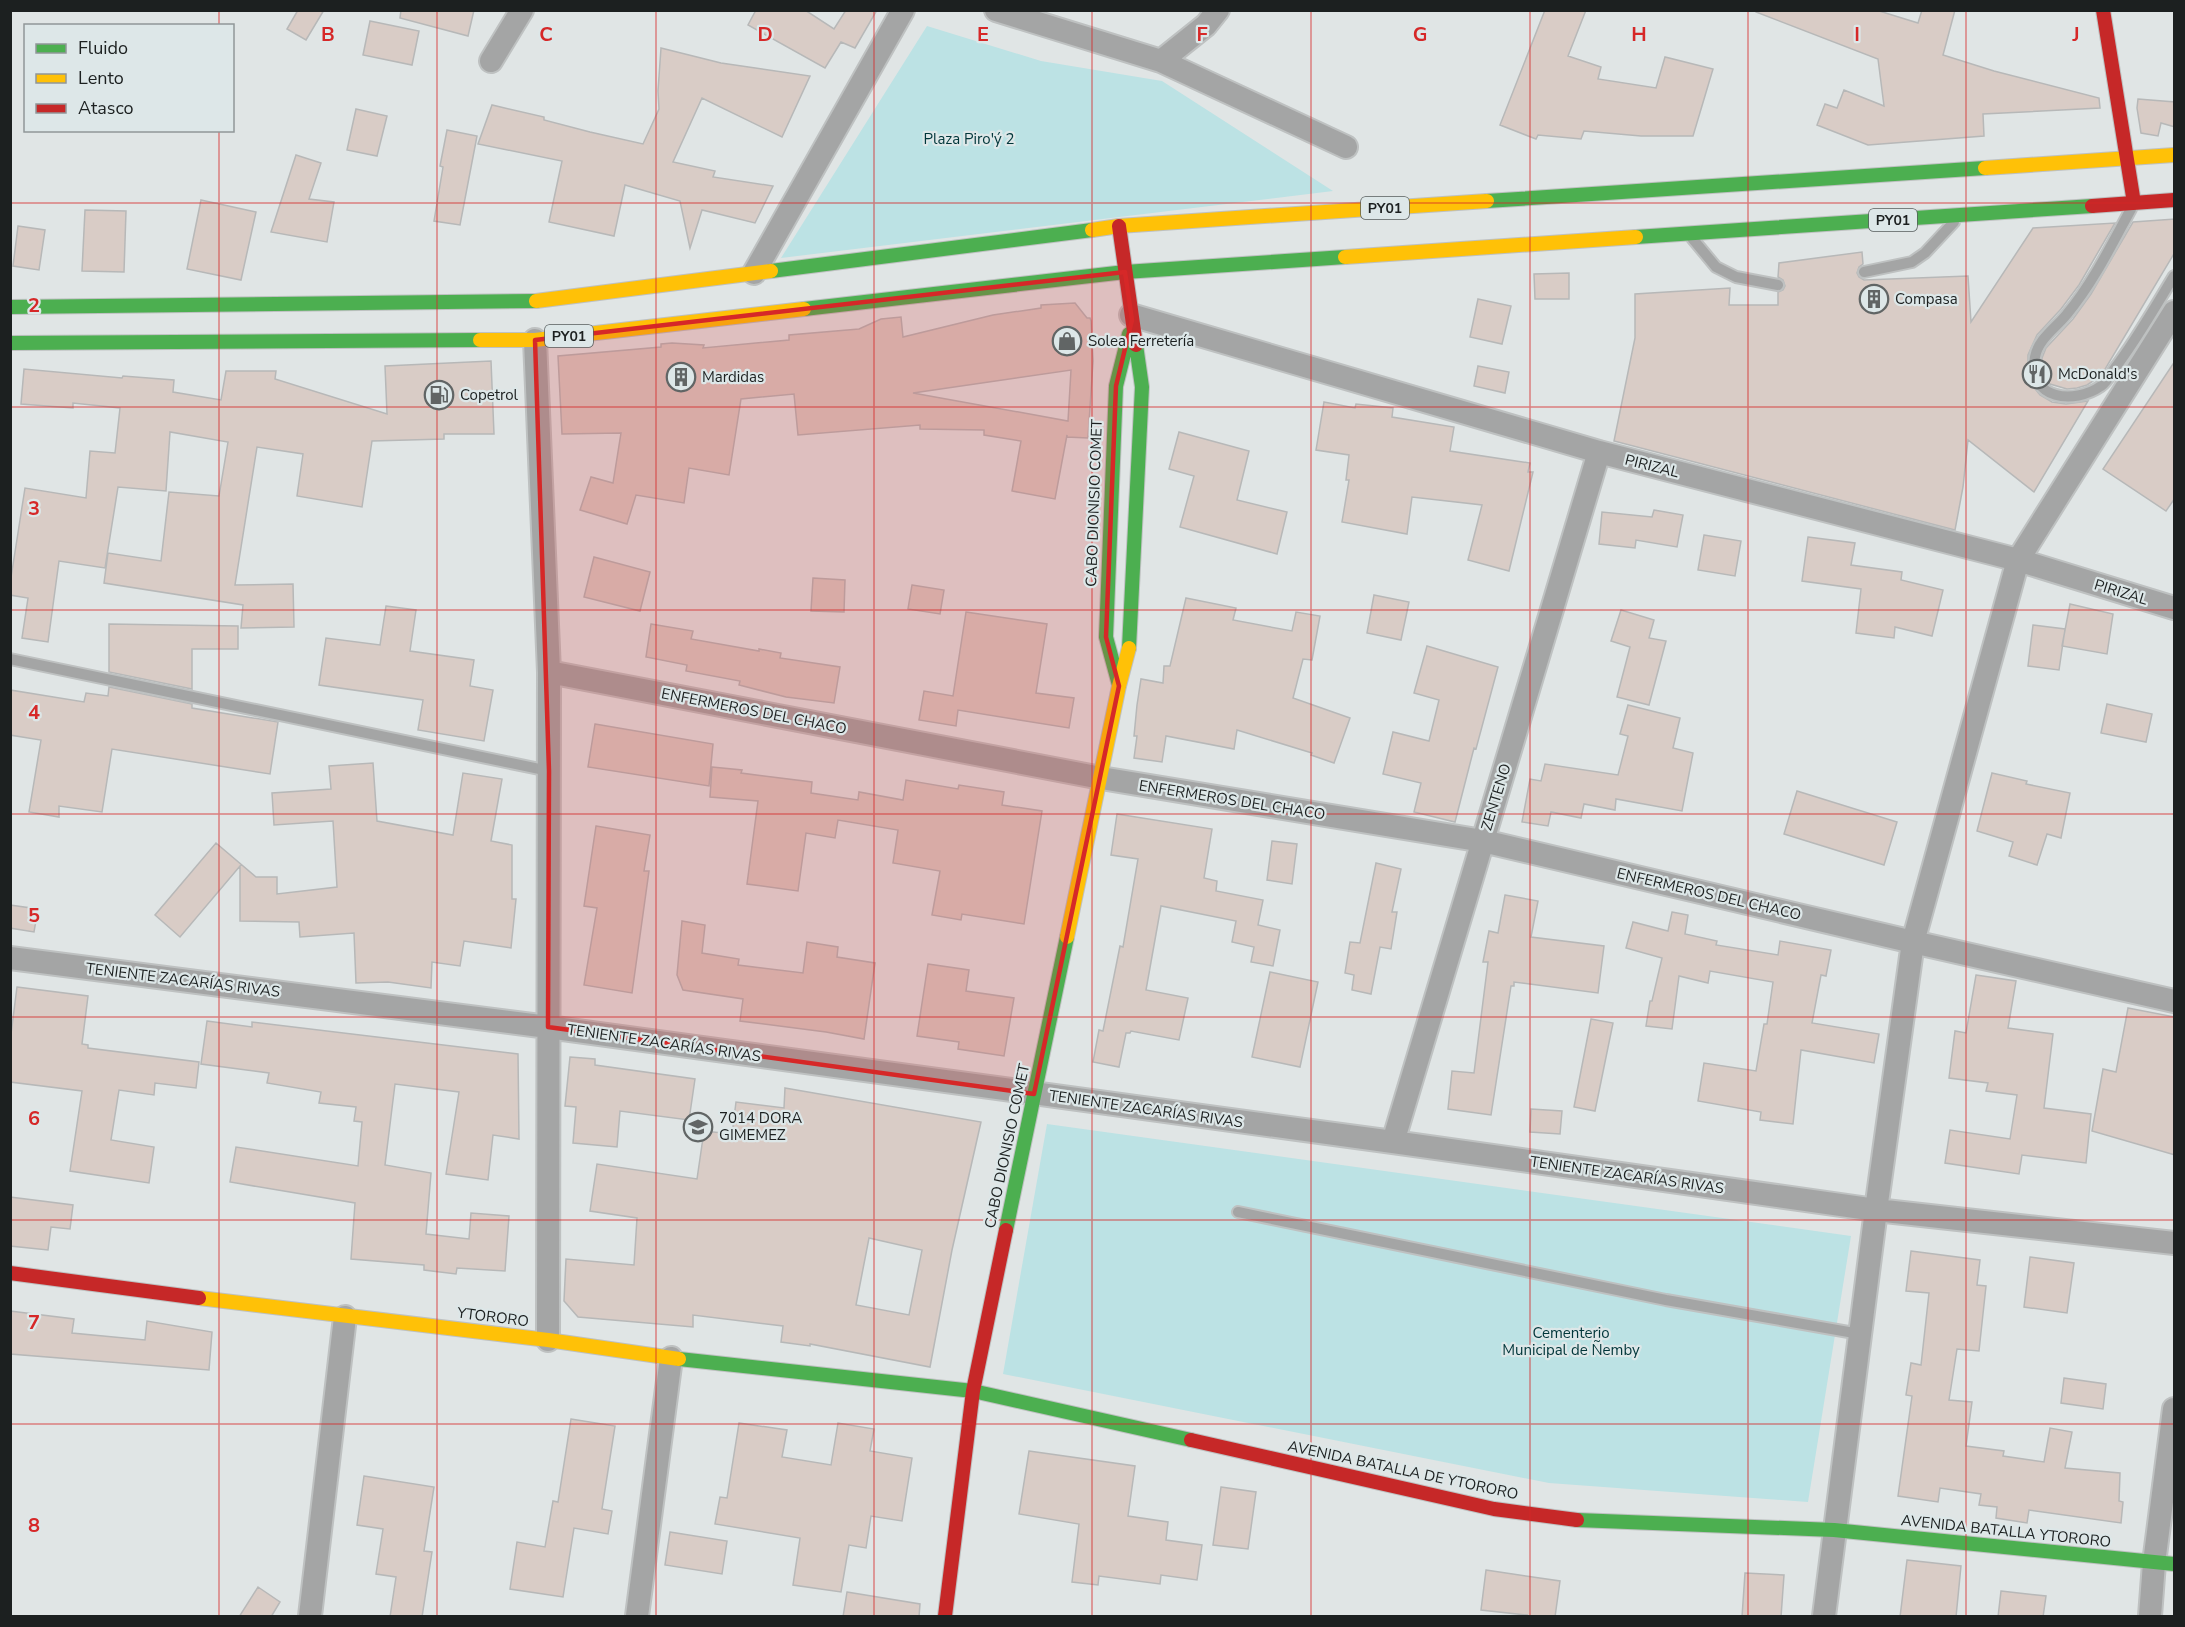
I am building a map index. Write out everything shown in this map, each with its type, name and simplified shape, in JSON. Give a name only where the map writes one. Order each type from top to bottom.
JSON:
[{"type":"main road","points":[[2103,10],[2134,203]]},
{"type":"main road","name":"PY01","points":[[10,307],[541,301],[1119,226],[1652,196],[2175,155]]},
{"type":"main road","name":"PY01","points":[[10,343],[535,340],[1125,272],[1653,230],[1688,234],[2175,200]]},
{"type":"main road","name":"CABO DIONISIO COMET","points":[[945,1617],[973,1391],[1119,686],[1131,641],[1142,387],[1119,226]]},
{"type":"main road","name":"CABO DIONISIO COMET","points":[[1119,686],[1106,637],[1116,386],[1132,318]]},
{"type":"main road","name":"YTORORO","points":[[10,1273],[345,1317],[548,1340],[671,1358],[973,1391]]},
{"type":"main road","name":"AVENIDA BATALLA DE YTORORO","points":[[973,1391],[1494,1509],[1576,1520],[1834,1530]]},
{"type":"main road","name":"AVENIDA BATALLA YTORORO","points":[[1834,1530],[2164,1563]]},
{"type":"street","points":[[491,61],[522,10]]},
{"type":"street","points":[[754,273],[903,10]]},
{"type":"street","points":[[996,10],[1161,61],[1346,147]]},
{"type":"street","points":[[1161,61],[1206,26],[1218,10]]},
{"type":"street","points":[[1824,1617],[1913,942],[2018,560],[2175,312]]},
{"type":"street","name":"PIRIZAL","points":[[1132,318],[1599,452],[2018,560],[2175,608]]},
{"type":"street","points":[[535,340],[549,672],[548,1340]]},
{"type":"street","name":"ZENTENO","points":[[1393,1142],[1599,452]]},
{"type":"street","name":"ENFERMEROS DEL CHACO","points":[[549,672],[1101,778],[1483,841],[1913,942],[2175,1000]]},
{"type":"street","name":"TENIENTE ZACARÍAS RIVAS","points":[[10,958],[548,1027],[1876,1210],[2175,1243]]},
{"type":"street","points":[[310,1617],[345,1317]]},
{"type":"street","points":[[638,1617],[671,1358]]},
{"type":"street","points":[[2150,1617],[2164,1563],[2175,1409]]},
{"type":"lane","points":[[2134,203],[2096,272],[2068,314],[2042,340],[2035,357],[2036,377],[2044,390],[2063,398],[2084,394],[2102,385],[2126,353],[2175,276]]},
{"type":"lane","points":[[1864,272],[1912,262],[1926,253],[1960,215]]},
{"type":"lane","points":[[1688,234],[1716,267],[1736,278],[1778,285]]},
{"type":"lane","points":[[10,659],[549,771]]},
{"type":"lane","points":[[1238,1212],[1654,1298],[1860,1334]]},
{"type":"highlighted area","points":[[1125,272],[1132,320],[1116,386],[1106,637],[1119,686],[1034,1094],[548,1027],[549,771],[535,340]]},
{"type":"green space","name":"Plaza Piro'ý 2","points":[[927,26],[1041,61],[1162,81],[1333,191],[781,258]]},
{"type":"green space","name":"Cementerio Municipal de Ñemby","points":[[1047,1124],[1851,1236],[1808,1502],[1549,1483],[1003,1374]]},
{"type":"building","points":[[298,10],[324,10],[306,40],[287,29]]},
{"type":"building","points":[[401,10],[474,10],[468,36],[400,18]]},
{"type":"building","points":[[756,10],[805,10],[834,29],[846,10],[877,10],[855,48],[841,42],[825,68],[748,25]]},
{"type":"building","points":[[1545,10],[1586,10],[1568,56],[1601,67],[1598,79],[1656,88],[1665,57],[1713,69],[1693,136],[1641,136],[1584,131],[1581,139],[1538,135],[1536,139],[1500,125]]},
{"type":"building","points":[[1756,10],[1876,10],[1918,23],[1922,10],[1955,10],[1943,55],[1994,71],[2099,98],[2100,108],[1983,114],[1984,136],[1868,145],[1817,125],[1825,104],[1837,108],[1844,90],[1884,106],[1878,59],[1756,12]]},
{"type":"building","points":[[370,21],[419,31],[412,65],[363,55]]},
{"type":"building","points":[[661,48],[721,63],[810,76],[782,137],[702,98],[673,162],[715,171],[713,177],[773,186],[755,223],[702,210],[690,248],[680,201],[625,185],[614,236],[549,222],[562,161],[478,144],[492,105],[643,144],[659,109]]},
{"type":"building","points":[[2138,99],[2175,102],[2175,127],[2161,123],[2158,136],[2141,133]]},
{"type":"building","points":[[356,109],[387,116],[377,156],[347,150]]},
{"type":"building","points":[[447,130],[477,136],[460,225],[434,221],[443,167],[440,166]]},
{"type":"building","points":[[296,155],[321,163],[309,199],[334,202],[327,242],[271,232]]},
{"type":"building","points":[[201,200],[256,212],[241,280],[187,269]]},
{"type":"building","points":[[85,210],[126,211],[124,272],[82,271]]},
{"type":"building","points":[[2175,219],[2175,252],[2101,376],[2077,388],[2067,389],[2050,384],[2042,370],[2042,358],[2046,348],[2073,319],[2091,294],[2133,222]]},
{"type":"building","points":[[2115,223],[2079,285],[2037,335],[2028,355],[2028,374],[2032,385],[2040,395],[2052,402],[2066,404],[2088,401],[2034,492],[1968,440],[1955,530],[1614,441],[1635,338],[1635,294],[1730,288],[1729,305],[1778,305],[1778,292],[1785,286],[1783,280],[1778,277],[1779,263],[1862,252],[1863,264],[1857,273],[1864,280],[1968,276],[1971,322],[2033,228]]},
{"type":"building","points":[[18,226],[45,230],[39,270],[13,266]]},
{"type":"building","points":[[1569,273],[1569,299],[1535,299],[1534,274]]},
{"type":"building","points":[[1478,299],[1511,306],[1502,344],[1470,337]]},
{"type":"building","points":[[1075,303],[1091,321],[1093,361],[1088,438],[1067,437],[1067,435],[1055,499],[1012,491],[1021,441],[984,435],[984,430],[920,429],[920,425],[798,435],[794,394],[741,399],[729,475],[689,468],[684,503],[636,495],[627,524],[580,510],[591,477],[613,483],[621,433],[562,434],[558,356],[661,347],[661,344],[672,343],[704,345],[703,348],[789,340],[789,335],[859,329],[881,319],[901,317],[903,337],[993,315],[1041,308],[1041,305]],"holes":[[[1071,370],[1068,421],[913,393]]]},
{"type":"building","points":[[491,361],[494,434],[444,434],[444,439],[372,441],[362,507],[297,496],[303,454],[257,447],[235,585],[293,584],[294,627],[241,628],[243,605],[104,583],[108,553],[161,561],[169,492],[219,496],[228,442],[170,432],[166,491],[118,487],[105,568],[59,561],[48,642],[22,638],[28,598],[10,595],[10,584],[25,488],[86,498],[90,451],[115,453],[120,408],[73,403],[73,408],[21,404],[24,369],[122,378],[123,376],[174,380],[173,392],[221,400],[226,371],[276,371],[275,379],[387,414],[385,366]]},
{"type":"building","points":[[2175,361],[2175,498],[2166,511],[2103,469]]},
{"type":"building","points":[[1478,366],[1509,372],[1505,393],[1474,386]]},
{"type":"building","points":[[1324,402],[1355,408],[1356,404],[1393,408],[1392,417],[1454,427],[1450,451],[1530,463],[1528,472],[1533,472],[1509,571],[1468,560],[1482,505],[1412,497],[1407,534],[1342,522],[1349,480],[1346,480],[1349,455],[1316,450]]},
{"type":"building","points":[[1179,432],[1249,451],[1237,500],[1287,512],[1277,554],[1180,527],[1194,476],[1169,469]]},
{"type":"building","points":[[1654,510],[1683,515],[1677,547],[1636,540],[1635,548],[1599,544],[1602,512],[1652,517]]},
{"type":"building","points":[[1704,535],[1741,541],[1735,576],[1698,570]]},
{"type":"building","points":[[1808,537],[1855,543],[1851,565],[1902,572],[1901,580],[1943,590],[1932,636],[1895,627],[1894,638],[1856,633],[1861,589],[1802,581]]},
{"type":"building","points":[[594,557],[650,572],[640,611],[584,597]]},
{"type":"building","points":[[813,578],[845,580],[844,612],[811,611]]},
{"type":"building","points":[[912,585],[944,590],[940,614],[908,609]]},
{"type":"building","points":[[1374,595],[1409,602],[1401,640],[1367,633]]},
{"type":"building","points":[[1186,598],[1236,608],[1233,620],[1292,631],[1296,612],[1320,616],[1312,660],[1303,659],[1293,698],[1350,718],[1334,763],[1311,755],[1312,753],[1237,730],[1234,749],[1166,736],[1162,762],[1134,758],[1137,736],[1134,736],[1141,679],[1163,683],[1164,666],[1170,666]]},
{"type":"building","points":[[2070,604],[2113,614],[2107,654],[2062,646]]},
{"type":"building","points":[[386,606],[416,610],[410,651],[474,660],[470,686],[493,690],[484,741],[418,730],[423,700],[319,685],[326,638],[380,645]]},
{"type":"building","points":[[1621,610],[1654,620],[1649,638],[1666,641],[1649,705],[1617,697],[1630,647],[1611,641]]},
{"type":"building","points":[[966,612],[1047,624],[1036,693],[1074,698],[1069,728],[958,710],[956,726],[919,720],[924,691],[953,696]]},
{"type":"building","points":[[109,624],[238,626],[238,649],[192,649],[192,689],[109,672]]},
{"type":"building","points":[[651,624],[693,631],[691,639],[781,653],[780,658],[840,667],[834,703],[786,697],[739,685],[740,681],[686,671],[687,665],[646,657]]},
{"type":"building","points":[[2033,625],[2065,629],[2059,670],[2028,666]]},
{"type":"building","points":[[1427,646],[1498,667],[1455,822],[1414,812],[1421,783],[1383,774],[1393,732],[1429,741],[1439,700],[1414,693]]},
{"type":"building","points":[[109,687],[192,704],[192,708],[278,722],[270,774],[112,749],[102,812],[59,806],[59,817],[29,812],[41,740],[10,735],[10,690],[84,702],[86,693],[108,696]]},
{"type":"building","points":[[2107,704],[2152,714],[2146,742],[2101,733]]},
{"type":"building","points":[[1628,705],[1680,718],[1673,748],[1693,753],[1682,811],[1616,799],[1615,810],[1584,804],[1581,818],[1551,812],[1548,826],[1522,822],[1530,779],[1541,781],[1545,764],[1618,775],[1628,736],[1620,734]]},
{"type":"building","points":[[595,724],[713,744],[709,786],[588,767]]},
{"type":"building","points":[[373,763],[377,821],[453,835],[463,773],[502,779],[491,841],[512,845],[512,899],[516,899],[511,948],[464,941],[460,966],[432,962],[431,988],[388,982],[356,983],[354,933],[300,937],[299,922],[240,921],[240,866],[180,937],[155,915],[216,843],[256,877],[277,877],[277,894],[337,887],[333,821],[274,825],[272,793],[331,789],[329,766]]},
{"type":"building","points":[[712,767],[812,782],[811,793],[858,800],[859,792],[903,800],[906,780],[958,789],[959,785],[1004,792],[1002,805],[1042,811],[1024,924],[962,914],[961,920],[932,915],[940,871],[893,863],[898,830],[838,820],[835,838],[806,833],[798,891],[747,884],[758,801],[710,797]]},
{"type":"building","points":[[1992,773],[2027,781],[2026,784],[2070,793],[2061,838],[2047,834],[2037,865],[2009,856],[2013,842],[1977,831]]},
{"type":"building","points":[[1797,791],[1897,822],[1884,865],[1784,834]]},
{"type":"building","points":[[1117,814],[1212,829],[1204,878],[1217,881],[1216,891],[1263,900],[1258,925],[1280,930],[1273,966],[1251,962],[1254,947],[1232,942],[1236,921],[1161,906],[1146,990],[1188,998],[1179,1040],[1131,1031],[1126,1033],[1119,1067],[1093,1062],[1099,1030],[1103,1031],[1120,946],[1123,947],[1138,859],[1111,855]]},
{"type":"building","points":[[596,826],[650,835],[644,871],[649,871],[632,993],[584,985],[597,908],[584,906]]},
{"type":"building","points":[[1272,841],[1297,844],[1292,884],[1267,880]]},
{"type":"building","points":[[1376,863],[1401,869],[1392,912],[1397,912],[1391,949],[1380,947],[1371,994],[1352,990],[1354,975],[1345,973],[1350,942],[1360,943]]},
{"type":"building","points":[[1505,895],[1538,901],[1531,937],[1604,946],[1598,993],[1514,982],[1514,986],[1511,986],[1491,1115],[1448,1109],[1452,1071],[1474,1073],[1488,962],[1483,962],[1489,931],[1498,933]]},
{"type":"building","points":[[10,905],[38,909],[34,932],[10,928]]},
{"type":"building","points":[[1672,912],[1688,915],[1685,934],[1717,941],[1716,945],[1778,955],[1780,941],[1831,950],[1826,976],[1821,975],[1812,1023],[1879,1034],[1874,1063],[1801,1050],[1793,1124],[1760,1120],[1761,1112],[1698,1101],[1704,1063],[1756,1071],[1764,1024],[1767,1024],[1773,982],[1710,971],[1708,983],[1679,976],[1672,1029],[1646,1026],[1650,1001],[1652,1001],[1662,958],[1626,948],[1633,922],[1668,931]]},
{"type":"building","points":[[682,921],[705,925],[702,953],[739,959],[738,965],[803,973],[807,942],[838,947],[837,957],[875,963],[864,1039],[740,1021],[743,999],[683,990],[677,975]]},
{"type":"building","points":[[928,964],[969,970],[966,991],[1014,998],[1004,1056],[958,1049],[959,1042],[917,1036]]},
{"type":"building","points":[[1270,972],[1318,982],[1300,1067],[1252,1057]]},
{"type":"building","points":[[1976,975],[2016,981],[2008,1028],[2053,1034],[2044,1108],[2091,1114],[2086,1163],[2022,1155],[2019,1174],[1945,1163],[1950,1130],[2010,1139],[2017,1095],[1986,1091],[1988,1083],[1949,1078],[1955,1031],[1966,1033]]},
{"type":"building","points":[[17,987],[88,996],[82,1044],[88,1045],[88,1048],[199,1062],[196,1088],[155,1083],[154,1095],[119,1090],[111,1140],[154,1147],[149,1183],[70,1171],[82,1091],[10,1082],[10,1042]]},
{"type":"building","points":[[2128,1008],[2175,1017],[2175,1155],[2092,1131],[2103,1069],[2116,1072]]},
{"type":"building","points":[[1591,1019],[1613,1023],[1595,1111],[1574,1107]]},
{"type":"building","points":[[207,1021],[252,1027],[252,1022],[518,1054],[519,1139],[493,1135],[488,1180],[446,1174],[459,1092],[395,1084],[385,1165],[431,1173],[426,1234],[469,1239],[471,1213],[509,1216],[505,1271],[457,1268],[456,1274],[424,1270],[424,1265],[351,1259],[355,1203],[230,1182],[236,1147],[358,1166],[362,1122],[354,1121],[356,1107],[319,1103],[321,1092],[267,1083],[269,1073],[201,1064]]},
{"type":"building","points":[[570,1057],[595,1059],[595,1065],[695,1079],[689,1120],[620,1111],[617,1147],[573,1143],[576,1107],[565,1106]]},
{"type":"building","points":[[785,1088],[981,1122],[952,1250],[930,1367],[810,1344],[810,1346],[781,1342],[783,1326],[693,1315],[693,1327],[578,1317],[564,1301],[566,1259],[634,1265],[637,1218],[590,1211],[597,1164],[697,1179],[704,1131],[732,1134],[736,1102],[784,1108]],"holes":[[[869,1238],[922,1250],[909,1315],[856,1305]]]},
{"type":"building","points":[[1531,1109],[1562,1111],[1560,1134],[1530,1132]]},
{"type":"building","points":[[10,1197],[73,1205],[70,1229],[51,1227],[48,1250],[10,1246]]},
{"type":"building","points":[[1911,1251],[1980,1260],[1977,1285],[1986,1286],[1979,1351],[1957,1349],[1949,1400],[1972,1402],[1966,1446],[2004,1451],[2003,1456],[2044,1462],[2050,1428],[2072,1432],[2065,1468],[2120,1473],[2119,1501],[2123,1502],[2121,1523],[2029,1510],[2027,1523],[1996,1518],[1997,1507],[1979,1505],[1981,1494],[1940,1488],[1938,1502],[1898,1496],[1912,1396],[1906,1395],[1911,1363],[1921,1365],[1929,1293],[1906,1291]]},
{"type":"building","points":[[2030,1257],[2074,1263],[2067,1313],[2024,1307]]},
{"type":"building","points":[[10,1311],[74,1319],[72,1333],[145,1340],[147,1321],[212,1332],[209,1370],[10,1354]]},
{"type":"building","points":[[2064,1378],[2106,1384],[2103,1409],[2061,1403]]},
{"type":"building","points":[[571,1419],[615,1426],[602,1509],[612,1511],[608,1534],[574,1528],[563,1597],[510,1589],[517,1542],[545,1547],[553,1501],[558,1502]]},
{"type":"building","points":[[739,1423],[787,1430],[782,1457],[831,1465],[838,1423],[874,1429],[870,1451],[912,1458],[902,1521],[871,1516],[866,1548],[849,1545],[841,1592],[793,1585],[800,1538],[715,1524],[720,1497],[727,1498]]},
{"type":"building","points":[[1029,1451],[1135,1466],[1128,1516],[1168,1522],[1166,1540],[1202,1545],[1197,1580],[1161,1575],[1160,1584],[1099,1576],[1098,1585],[1072,1582],[1079,1524],[1019,1514]]},
{"type":"building","points":[[364,1476],[434,1487],[424,1551],[432,1552],[422,1617],[390,1617],[396,1577],[376,1574],[383,1529],[357,1525]]},
{"type":"building","points":[[1221,1487],[1256,1492],[1248,1549],[1213,1545]]},
{"type":"building","points":[[670,1532],[727,1541],[722,1574],[665,1565]]},
{"type":"building","points":[[1907,1560],[1961,1566],[1956,1617],[1900,1617]]},
{"type":"building","points":[[1486,1570],[1560,1581],[1555,1617],[1526,1617],[1527,1615],[1481,1610]]},
{"type":"building","points":[[1745,1573],[1784,1575],[1781,1617],[1742,1617]]},
{"type":"building","points":[[258,1587],[280,1602],[271,1617],[239,1617]]},
{"type":"building","points":[[2001,1591],[2046,1596],[2043,1617],[1998,1617]]},
{"type":"building","points":[[847,1592],[920,1604],[919,1617],[843,1617]]},
{"type":"traffic: fast","points":[[1487,201],[1985,168]]},
{"type":"traffic: fast","points":[[1636,237],[2092,206]]},
{"type":"traffic: fast","points":[[771,271],[1092,230]]},
{"type":"traffic: fast","points":[[804,309],[1125,272],[1345,257]]},
{"type":"traffic: fast","points":[[10,307],[536,301]]},
{"type":"traffic: fast","points":[[1119,685],[1106,637],[1116,386],[1129,334]]},
{"type":"traffic: fast","points":[[10,343],[480,340]]},
{"type":"traffic: fast","points":[[1129,648],[1142,387],[1136,345]]},
{"type":"traffic: fast","points":[[1006,1230],[1067,937]]},
{"type":"traffic: fast","points":[[679,1359],[973,1391],[1191,1440]]},
{"type":"traffic: fast","points":[[1577,1520],[1834,1530],[2174,1564]]},
{"type":"traffic: slow","points":[[1985,168],[2174,155]]},
{"type":"traffic: slow","points":[[1092,230],[1119,226],[1487,201]]},
{"type":"traffic: slow","points":[[1345,257],[1636,237]]},
{"type":"traffic: slow","points":[[536,301],[771,271]]},
{"type":"traffic: slow","points":[[480,340],[535,340],[804,309]]},
{"type":"traffic: slow","points":[[1067,937],[1119,686],[1129,648]]},
{"type":"traffic: slow","points":[[199,1298],[548,1340],[679,1359]]},
{"type":"traffic: jam","points":[[2103,10],[2134,203]]},
{"type":"traffic: jam","points":[[2092,206],[2174,200]]},
{"type":"traffic: jam","points":[[1119,226],[1136,345]]},
{"type":"traffic: jam","points":[[945,1616],[973,1391],[1006,1230]]},
{"type":"traffic: jam","points":[[10,1273],[199,1298]]},
{"type":"traffic: jam","points":[[1191,1440],[1494,1509],[1577,1520]]},
{"type":"place","name":"Compasa","points":[[1874,299]]},
{"type":"place","name":"Solea Ferretería","points":[[1067,341]]},
{"type":"place","name":"McDonald's","points":[[2037,374]]},
{"type":"place","name":"Mardidas","points":[[681,377]]},
{"type":"place","name":"Copetrol","points":[[439,395]]},
{"type":"place","name":"7014 DORA GIMEMEZ","points":[[698,1127]]}]
